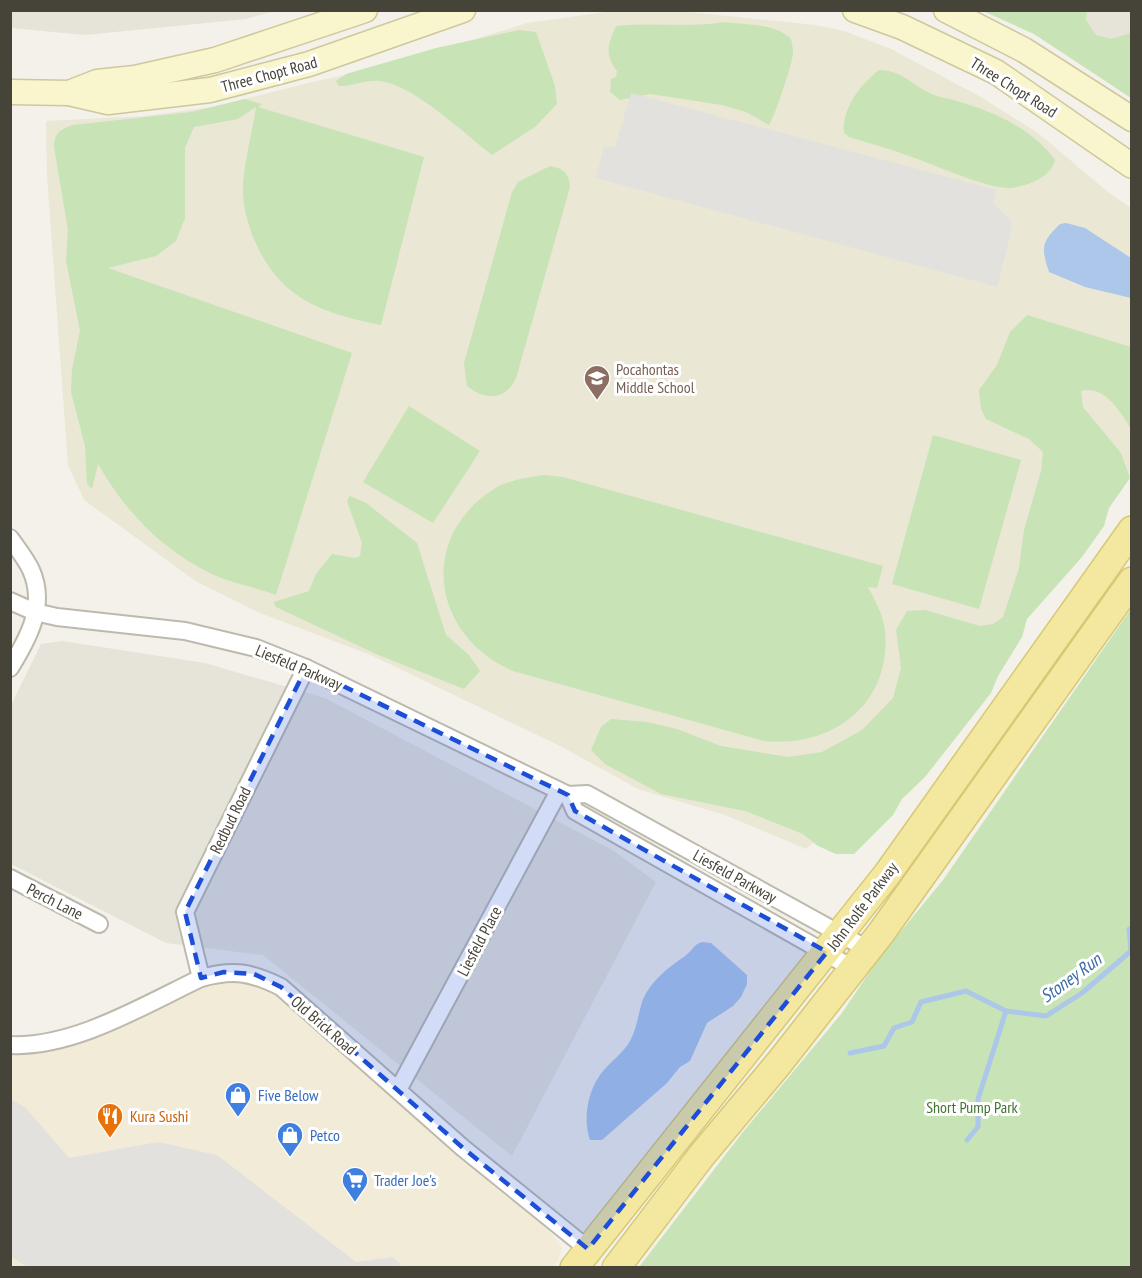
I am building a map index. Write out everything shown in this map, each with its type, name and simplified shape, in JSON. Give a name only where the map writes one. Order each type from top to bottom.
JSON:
[{"type":"main road","name":"Three Chopt Road","points":[[69,93],[97,82],[135,78],[215,60],[365,10]]},
{"type":"main road","name":"Three Chopt Road","points":[[10,92],[69,93],[108,102],[180,96],[231,86],[309,64],[463,10]]},
{"type":"main road","name":"Three Chopt Road","points":[[855,10],[902,27],[996,72],[1131,166]]},
{"type":"main road","name":"Three Chopt Road","points":[[946,10],[1024,50],[1131,119]]},
{"type":"main road","name":"John Rolfe Parkway","points":[[581,1258],[888,873],[1131,530]]},
{"type":"main road","name":"John Rolfe Parkway","points":[[616,1268],[702,1155],[861,959],[1131,581]]},
{"type":"street","points":[[10,538],[31,570],[36,588],[32,633],[10,668]]},
{"type":"street","name":"Liesfeld Parkway","points":[[10,601],[35,612],[57,617],[185,631],[256,648],[306,668],[564,793],[587,794],[861,959]]},
{"type":"street","name":"Redbud Road","points":[[201,978],[185,912],[306,668]]},
{"type":"street","name":"Liesfeld Place","points":[[398,1090],[564,793]]},
{"type":"street","name":"Perch Lane","points":[[10,878],[99,924]]},
{"type":"street","name":"Liesfeld Parkway","points":[[834,943],[861,959]]},
{"type":"street","name":"Old Brick Road","points":[[10,1045],[36,1046],[61,1041],[201,978],[224,972],[254,974],[281,987],[463,1148],[581,1258]]},
{"type":"highlighted area","points":[[306,668],[568,795],[575,811],[827,952],[588,1249],[463,1148],[281,987],[254,974],[224,972],[201,978],[185,912]]},
{"type":"shaded area","name":"Pocahontas Middle School","points":[[620,10],[677,11],[815,25],[844,31],[891,49],[979,96],[1038,133],[1108,192],[1131,208],[1131,473],[1098,522],[852,809],[806,849],[725,815],[638,789],[564,748],[373,656],[260,613],[197,582],[84,500],[68,465],[47,176],[46,121],[145,116],[213,107],[396,64],[527,23]]},
{"type":"shaded area","points":[[10,11],[274,11],[246,19],[85,35],[11,28]]},
{"type":"shaded area","points":[[1012,11],[1131,11],[1131,40],[1092,49]]},
{"type":"shaded area","points":[[631,93],[996,190],[993,203],[1011,221],[1011,233],[997,287],[596,178],[604,147],[615,147]]},
{"type":"shaded area","points":[[62,641],[205,663],[325,698],[614,851],[656,882],[512,1156],[263,955],[166,943],[11,864],[10,707],[41,644]]},
{"type":"shaded area","points":[[254,974],[463,1148],[552,1234],[562,1248],[558,1261],[552,1268],[11,1267],[10,1045],[36,1046],[201,978]]},
{"type":"shaded area","points":[[11,1099],[26,1108],[69,1158],[158,1142],[217,1155],[356,1262],[393,1257],[401,1264],[398,1268],[28,1267],[11,1257]]},
{"type":"green space","points":[[983,11],[1087,11],[1086,20],[1096,35],[1111,39],[1131,33],[1131,98],[1034,34]]},
{"type":"green space","points":[[725,22],[768,27],[791,39],[793,53],[790,68],[769,125],[746,112],[722,105],[650,94],[620,100],[610,92],[611,79],[616,77],[617,71],[609,54],[611,38],[616,26],[698,25]]},
{"type":"green space","points":[[519,30],[536,32],[555,86],[557,104],[535,127],[492,155],[439,112],[408,91],[380,81],[339,86],[336,81],[346,74],[436,48]]},
{"type":"green space","points":[[879,70],[893,72],[934,95],[968,104],[1010,122],[1046,149],[1055,160],[1053,166],[1044,176],[1031,183],[1011,188],[1000,187],[849,137],[844,133],[844,124],[849,106],[859,90]]},
{"type":"green space","points":[[245,99],[262,104],[258,107],[424,157],[381,325],[339,315],[304,300],[276,276],[264,259],[249,226],[243,191],[245,165],[256,107],[238,119],[194,127],[185,148],[185,218],[176,241],[156,256],[108,268],[352,353],[276,595],[218,576],[176,552],[132,513],[98,464],[92,489],[87,484],[85,446],[71,392],[72,369],[80,331],[66,261],[68,230],[54,147],[55,138],[59,132],[73,125],[191,112]]},
{"type":"green space","points":[[550,166],[564,172],[570,187],[517,375],[508,390],[502,394],[482,395],[467,386],[464,363],[512,192],[518,182]]},
{"type":"green space","points":[[1027,315],[1131,347],[1131,429],[1117,408],[1104,395],[1089,390],[1081,391],[1083,407],[1121,453],[1130,478],[1109,508],[1104,526],[1082,557],[1027,619],[1022,637],[998,676],[991,693],[925,777],[902,799],[893,815],[854,854],[836,854],[818,846],[803,834],[745,811],[661,794],[605,764],[591,750],[601,727],[611,719],[647,722],[677,729],[721,746],[788,757],[822,752],[862,730],[893,698],[901,668],[896,630],[907,611],[925,610],[980,626],[993,624],[1003,617],[1019,568],[1024,530],[1041,471],[1043,452],[1029,439],[986,419],[981,409],[979,390],[997,365],[1010,332]]},
{"type":"green space","points":[[409,406],[480,451],[433,523],[363,482]]},
{"type":"green space","points":[[933,435],[1021,460],[979,609],[892,584]]},
{"type":"green space","points":[[543,475],[563,477],[883,566],[877,588],[868,587],[881,613],[885,630],[885,656],[879,680],[868,699],[853,716],[813,737],[789,741],[764,741],[513,671],[486,655],[465,635],[451,611],[444,585],[445,559],[453,533],[469,509],[494,489],[505,483]]},
{"type":"green space","points":[[350,496],[366,503],[417,543],[446,635],[469,655],[480,671],[464,689],[376,654],[276,607],[274,602],[309,591],[316,574],[332,554],[355,558],[360,556],[362,543],[347,501]]},
{"type":"green space","name":"Short Pump Park","points":[[1131,609],[1131,1267],[639,1267],[743,1132],[842,1013],[879,958],[943,880]]},
{"type":"water","points":[[1066,223],[1085,228],[1131,258],[1131,298],[1085,287],[1049,272],[1044,246],[1049,236],[1060,224]]},
{"type":"water","points":[[702,942],[711,943],[747,975],[747,984],[741,997],[733,1006],[707,1023],[690,1061],[680,1067],[667,1083],[602,1140],[590,1140],[587,1116],[592,1090],[603,1071],[630,1041],[645,994],[666,970]]},
{"type":"waterway","name":"Stoney Run","points":[[850,1053],[884,1046],[894,1028],[912,1022],[921,1002],[966,991],[1006,1011],[1046,1016],[1082,993],[1131,951],[1129,929],[1132,927]]},
{"type":"waterway","points":[[967,1140],[978,1127],[978,1099],[1006,1011]]},
{"type":"place","name":"Pocahontas Middle School","points":[[597,401]]},
{"type":"place","name":"Five Below","points":[[238,1118]]},
{"type":"place","name":"Kura Sushi","points":[[110,1139]]},
{"type":"place","name":"Petco","points":[[290,1158]]},
{"type":"place","name":"Trader Joe's","points":[[355,1203]]}]
